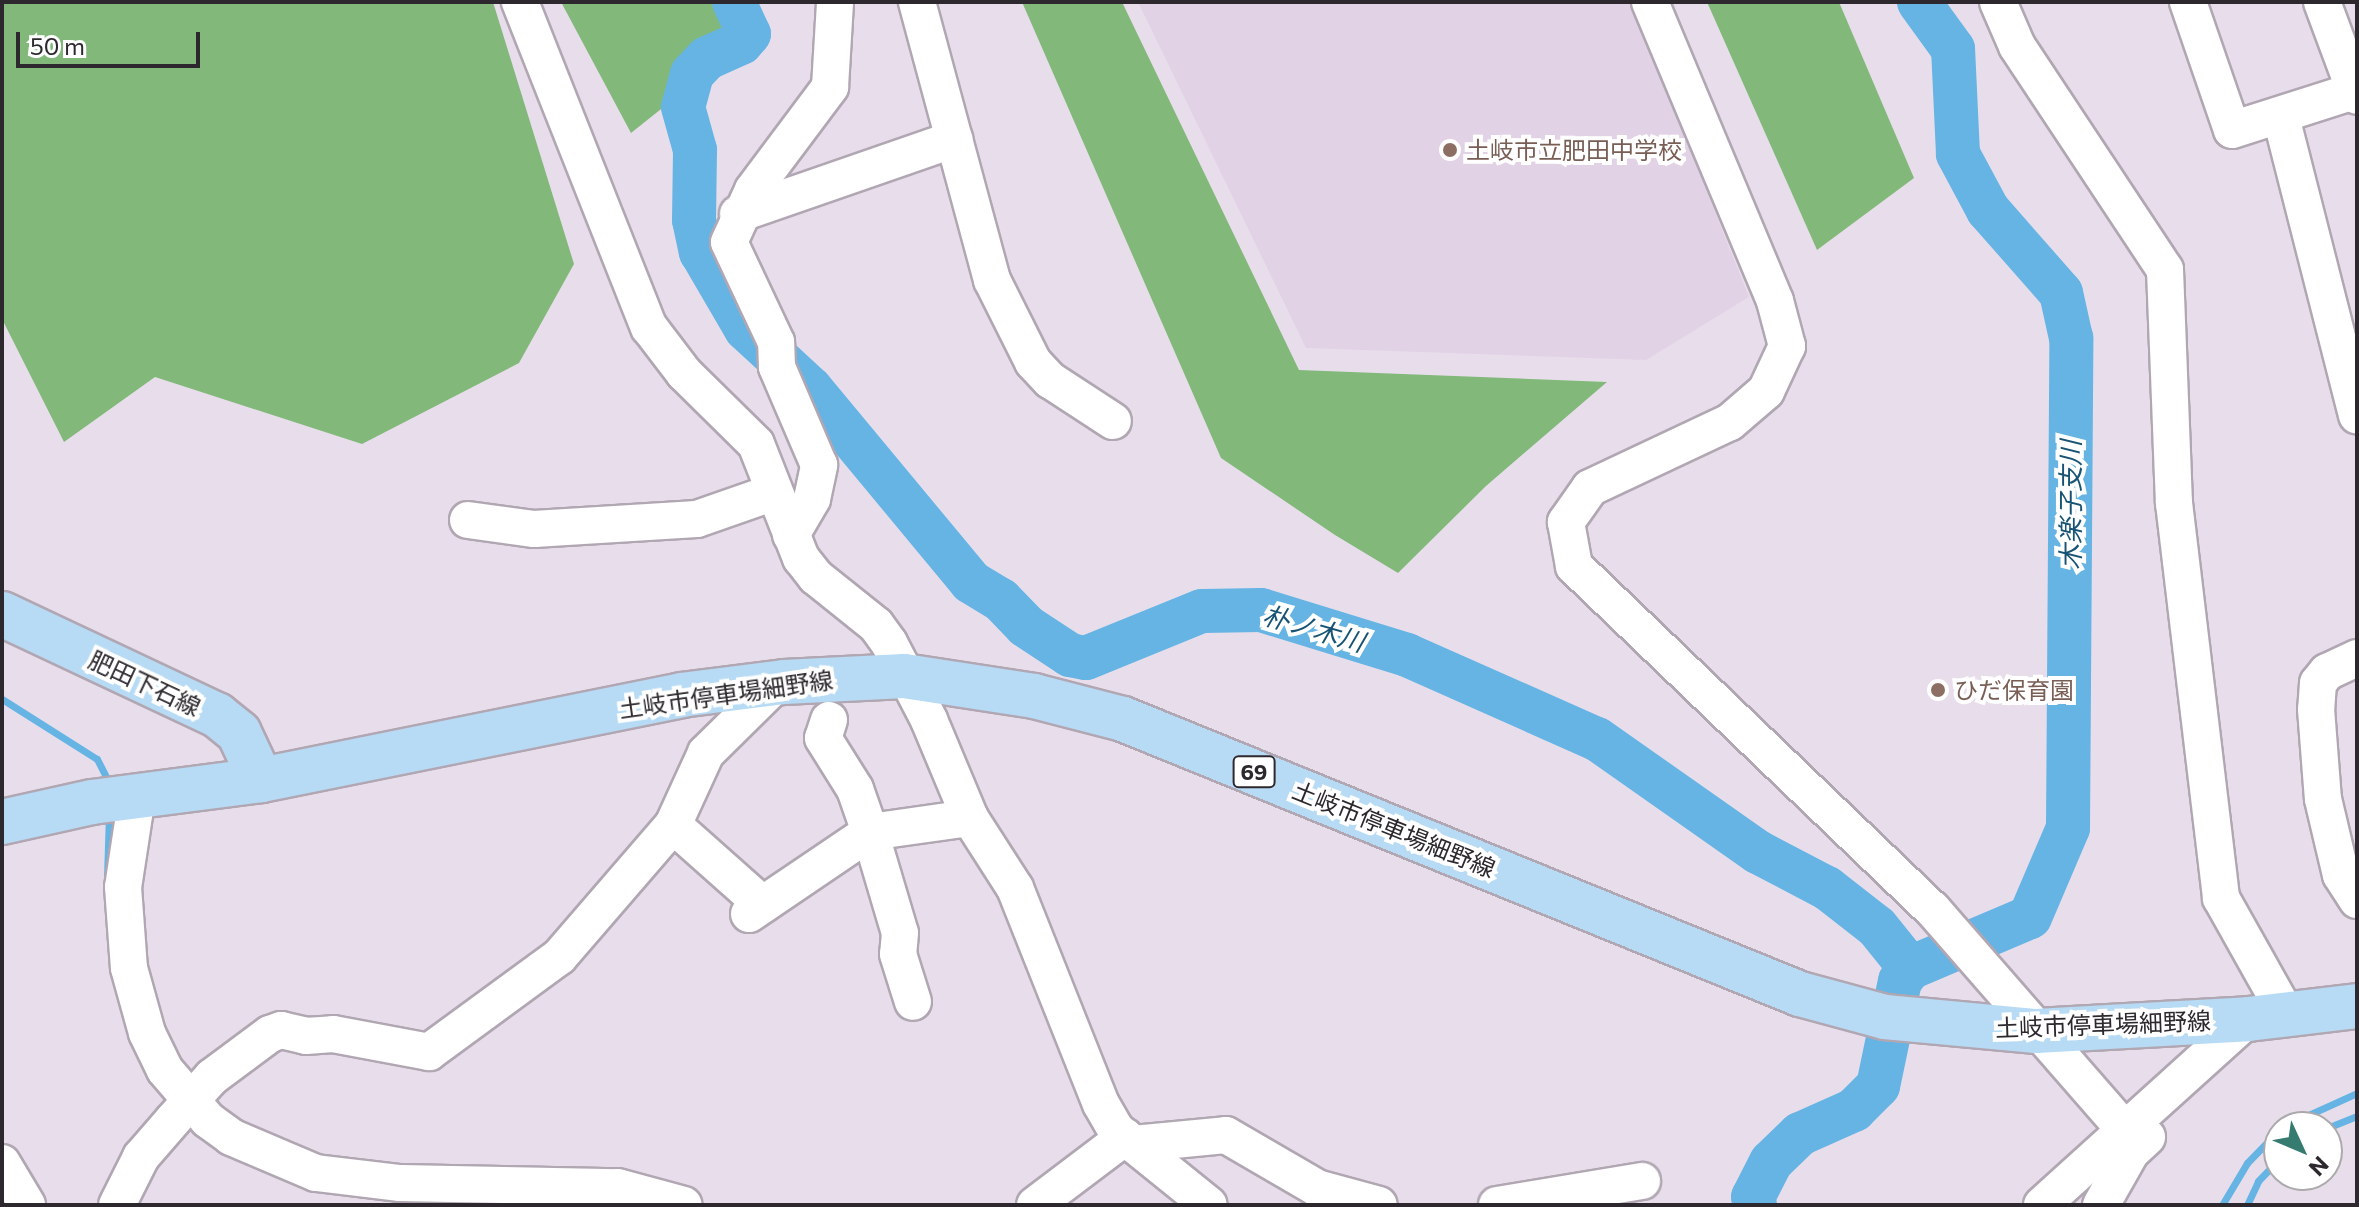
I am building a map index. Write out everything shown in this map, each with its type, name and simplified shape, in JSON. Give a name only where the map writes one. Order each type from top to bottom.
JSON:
[{"type":"main road","name":"肥田下石線","points":[[2,614],[217,715],[239,733],[261,780]]},
{"type":"main road","name":"土岐市停車場細野線","points":[[2,822],[119,799],[261,780],[681,695],[778,682],[904,676],[1034,696],[1123,719],[1800,994],[1885,1017],[2036,1031],[2267,1016],[2357,1006]]},
{"type":"street","points":[[520,2],[649,327],[684,373],[756,444],[791,535],[816,577],[876,625],[929,720],[970,818],[1015,888],[1101,1104],[1129,1140],[1209,1205]]},
{"type":"street","points":[[791,535],[812,499],[819,465],[777,367],[776,342],[729,242],[738,214],[830,87],[835,71],[835,2]]},
{"type":"street","points":[[917,2],[992,280],[1033,362],[1050,380],[1113,421]]},
{"type":"street","points":[[1650,2],[1775,301],[1787,346],[1766,391],[1730,422],[1590,488],[1566,522],[1574,566],[1933,910],[2036,1031],[2149,1140],[2131,1152],[2101,1205]]},
{"type":"street","points":[[1998,2],[2017,46],[2165,270],[2174,503],[2221,898],[2267,1016],[2132,1126],[2042,1205]]},
{"type":"street","points":[[2188,2],[2232,130],[2356,92],[2322,2]]},
{"type":"street","points":[[2281,117],[2357,415]]},
{"type":"street","points":[[738,214],[954,139]]},
{"type":"street","points":[[468,520],[534,529],[697,519],[774,492]]},
{"type":"street","points":[[2357,658],[2327,672],[2318,683],[2316,709],[2323,799],[2341,875],[2357,900]]},
{"type":"street","points":[[117,1205],[141,1157],[212,1077],[281,1030],[429,1052],[559,957],[673,825],[706,753],[778,682]]},
{"type":"street","points":[[829,720],[823,738],[855,789],[870,832],[900,933],[898,954],[913,1002]]},
{"type":"street","points":[[119,799],[129,968],[147,1033],[181,1111],[231,1137],[316,1173],[400,1183],[618,1187],[684,1205]]},
{"type":"street","points":[[673,825],[756,909],[870,832],[970,818]]},
{"type":"street","points":[[1035,1205],[1129,1140],[1226,1135],[1317,1188],[1379,1205]]},
{"type":"street","points":[[2,1163],[27,1205]]},
{"type":"street","points":[[1497,1205],[1642,1181]]},
{"type":"shaded area","name":"土岐市立肥田中学校","points":[[1138,2],[1631,2],[1749,297],[1646,360],[1306,348]]},
{"type":"green space","points":[[2,2],[493,2],[574,264],[519,363],[362,444],[155,377],[64,442],[2,319]]},
{"type":"green space","points":[[561,2],[749,2],[764,27],[631,133]]},
{"type":"green space","points":[[1022,2],[1122,2],[1299,370],[1607,382],[1486,486],[1398,573],[1335,535],[1221,458]]},
{"type":"green space","points":[[1707,2],[1839,2],[1914,178],[1817,250]]},
{"type":"waterway","name":"朴ノ木川","points":[[734,2],[749,34],[741,43],[707,58],[692,74],[683,107],[695,150],[694,220],[701,252],[746,329],[811,389],[971,582],[1001,600],[1026,626],[1070,655],[1086,658],[1202,611],[1261,610],[1407,655],[1597,739],[1758,852],[1827,888],[1877,927],[1910,968],[1900,981],[1878,1086],[1854,1110],[1800,1134],[1771,1162],[1753,1197],[1755,1205]]},
{"type":"waterway","name":"木楽子支川","points":[[1910,968],[2030,917],[2068,828],[2071,338],[2061,293],[1988,210],[1958,154],[1953,49],[1919,2]]},
{"type":"waterway","points":[[2,699],[97,759],[110,785]]},
{"type":"waterway","points":[[107,877],[109,813]]},
{"type":"waterway","points":[[2317,1111],[2357,1093]]},
{"type":"waterway","points":[[2343,1122],[2357,1116]]},
{"type":"waterway","points":[[2222,1205],[2247,1163],[2263,1146]]},
{"type":"waterway","points":[[2247,1205],[2263,1176]]},
{"type":"place","name":"土岐市立肥田中学校","points":[[1450,150]]},
{"type":"place","name":"ひだ保育園","points":[[1938,690]]}]
